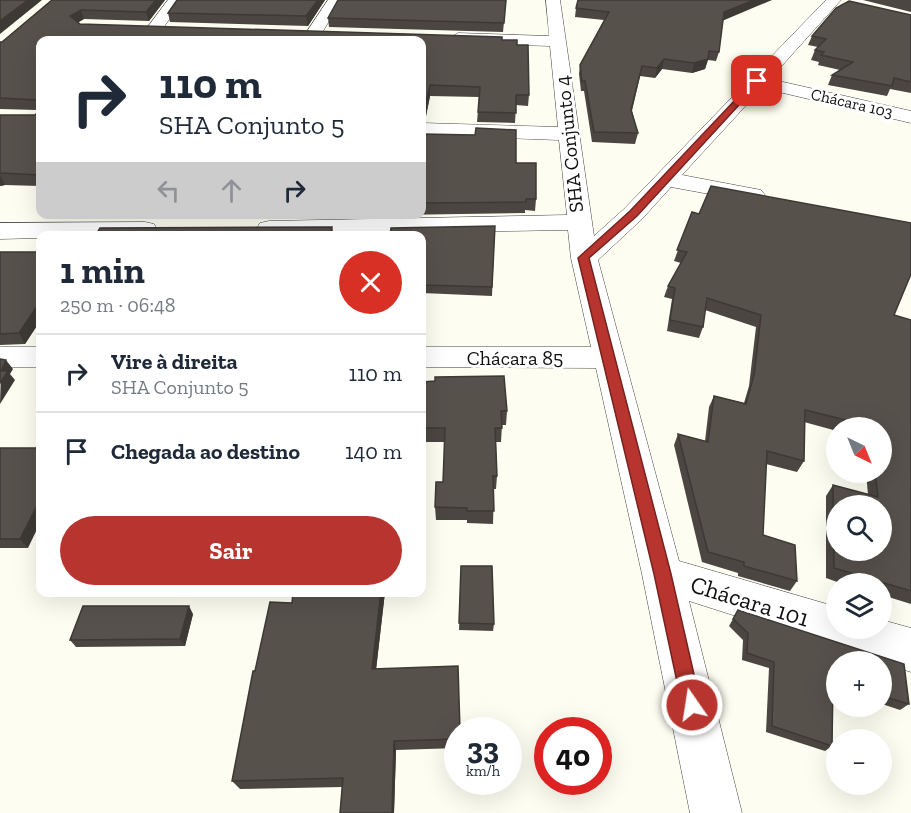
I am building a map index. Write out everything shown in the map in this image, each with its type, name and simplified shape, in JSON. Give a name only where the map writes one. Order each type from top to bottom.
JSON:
[{"type":"street","points":[[176,0],[149,28],[177,29]]},
{"type":"street","points":[[335,0],[308,33],[336,34]]},
{"type":"street","name":"SHA Conjunto 4","points":[[553,0],[584,258],[662,574],[716,813]]},
{"type":"street","points":[[584,258],[633,214],[757,81],[838,1]]},
{"type":"street","points":[[439,37],[558,41]]},
{"type":"street","name":"Chácara 103","points":[[757,81],[911,117]]},
{"type":"street","points":[[426,129],[568,134]]},
{"type":"street","points":[[667,178],[774,199]]},
{"type":"street","points":[[249,228],[534,225],[588,207],[603,212],[633,214]]},
{"type":"street","points":[[0,231],[166,229]]},
{"type":"street","points":[[0,357],[36,357]]},
{"type":"street","name":"Chácara 85","points":[[426,357],[608,358]]},
{"type":"street","name":"Chácara 101","points":[[662,574],[826,624]]},
{"type":"street","name":"Chácara 101","points":[[874,639],[911,650]]},
{"type":"building","points":[[0,0],[28,0],[0,21]]},
{"type":"building","points":[[52,0],[156,0],[146,12],[81,10],[70,16],[80,24],[502,37],[502,40],[517,40],[517,45],[528,45],[529,95],[516,95],[516,113],[478,112],[480,87],[430,85],[426,102],[426,36],[36,36],[36,100],[0,98],[0,42]]},
{"type":"building","points":[[177,0],[318,0],[306,16],[168,13]]},
{"type":"building","points":[[338,0],[506,0],[504,23],[328,18]]},
{"type":"building","points":[[578,0],[754,0],[724,12],[719,52],[709,51],[708,59],[694,63],[664,59],[657,68],[642,66],[631,110],[638,133],[594,132],[580,65],[609,12],[576,8]]},
{"type":"building","points":[[849,1],[911,15],[911,82],[894,78],[892,86],[832,75],[853,62],[821,55],[824,52],[815,50],[826,39],[812,36],[836,8]]},
{"type":"building","points":[[0,115],[35,115],[36,175],[0,173]]},
{"type":"building","points":[[476,128],[516,130],[516,163],[536,163],[536,199],[526,199],[526,202],[426,203],[426,134],[475,135]]},
{"type":"building","points":[[711,186],[911,223],[911,274],[894,315],[911,320],[911,591],[892,585],[892,573],[851,573],[834,568],[834,561],[892,561],[892,495],[878,495],[876,483],[892,483],[892,417],[834,417],[805,410],[804,461],[767,451],[763,535],[795,545],[797,581],[744,566],[744,562],[708,552],[678,434],[708,442],[714,396],[746,404],[754,375],[761,315],[707,298],[703,327],[670,320],[675,288],[668,286],[687,252],[677,250],[692,212],[699,214]]},
{"type":"building","points":[[495,226],[492,287],[426,285],[426,231],[391,231],[391,228]]},
{"type":"building","points":[[332,227],[331,231],[98,231],[100,228]]},
{"type":"building","points":[[0,252],[36,252],[36,308],[19,333],[0,334]]},
{"type":"building","points":[[0,359],[6,360],[1,371],[8,371],[0,383]]},
{"type":"building","points":[[504,376],[507,411],[501,411],[502,428],[495,428],[497,476],[493,476],[494,511],[467,511],[467,508],[435,507],[436,482],[443,482],[445,428],[426,428],[426,382],[435,381],[435,377]]},
{"type":"building","points":[[0,448],[36,448],[36,508],[20,539],[0,539]]},
{"type":"building","points":[[833,485],[870,495],[833,495]]},
{"type":"building","points":[[461,566],[492,566],[494,624],[459,623]]},
{"type":"building","points":[[293,597],[380,597],[372,669],[458,666],[460,717],[444,717],[444,739],[394,741],[392,813],[340,813],[343,778],[232,781],[253,671],[255,671],[270,602],[292,603]]},
{"type":"building","points":[[83,606],[189,606],[180,639],[70,640]]},
{"type":"building","points":[[738,610],[864,651],[826,651],[826,717],[832,717],[832,729],[826,729],[826,744],[772,726],[774,662],[747,653],[748,633],[733,619]]},
{"type":"building","points":[[892,660],[904,664],[909,704],[892,699]]},
{"type":"route","points":[[692,705],[584,258],[633,214],[757,81]]}]
